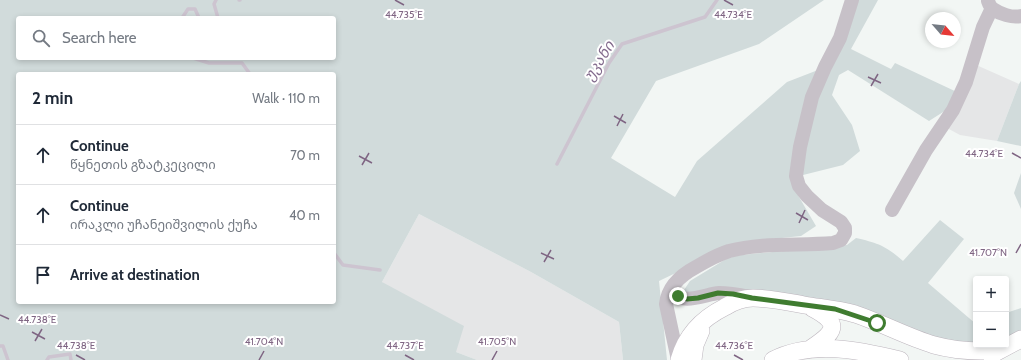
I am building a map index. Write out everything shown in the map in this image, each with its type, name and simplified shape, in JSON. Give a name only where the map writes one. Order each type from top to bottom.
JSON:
[{"type":"main road","points":[[679,360],[682,349],[692,332],[700,323],[712,313],[734,302],[752,298],[835,309],[855,314],[946,348],[979,352],[1000,350]]},
{"type":"main road","points":[[808,306],[828,318],[831,322],[832,328],[826,338],[810,349]]},
{"type":"main road","points":[[693,360],[698,335],[712,313]]},
{"type":"main road","points":[[981,360],[1021,339]]},
{"type":"main road","points":[[773,360],[785,354],[810,349],[864,352],[900,360]]},
{"type":"street","points":[[679,360],[666,304],[667,297],[673,286],[688,271],[715,257],[748,247],[825,244],[841,240],[845,233],[845,228],[841,222],[822,210],[807,196],[799,186],[796,176],[800,148],[812,97],[824,67],[840,38],[852,0]]},
{"type":"street","points":[[892,210],[926,150],[953,110],[966,82],[990,4],[1007,15],[1016,17],[1021,16]]},
{"type":"street","points":[[673,286],[674,292],[678,296],[687,299],[718,293],[752,298]]},
{"type":"shaded area","points":[[0,0],[824,0],[759,44],[656,81],[611,158],[675,197],[697,161],[787,82],[818,70],[792,185],[816,226],[801,236],[751,241],[732,246],[659,281],[667,360],[623,360],[619,322],[531,272],[419,214],[382,282],[464,326],[456,352],[477,360],[0,360]]},
{"type":"shaded area","points":[[858,0],[878,0],[851,49],[891,69],[895,63],[959,93],[951,107],[929,121],[848,70],[839,75],[832,95],[852,125],[860,151],[843,165],[803,175],[802,157],[818,90]]},
{"type":"shaded area","points":[[974,64],[1019,84],[997,141],[960,135],[947,128]]},
{"type":"shaded area","points":[[1021,81],[1021,146],[997,141]]},
{"type":"shaded area","points":[[1021,173],[1021,209],[1014,193]]},
{"type":"shaded area","points":[[419,214],[531,272],[619,322],[623,360],[477,360],[456,352],[382,282]]},
{"type":"shaded area","points":[[940,220],[964,239],[928,283],[973,321],[973,346],[962,348],[813,298],[682,298],[684,290],[690,281],[731,256],[847,245],[856,238],[881,246],[892,252],[903,261]]},
{"type":"shaded area","points":[[1021,308],[1021,331],[1009,338],[1009,312]]},
{"type":"waterway","points":[[216,0],[214,4],[217,16]]},
{"type":"waterway","name":"უკანი","points":[[557,164],[609,63],[622,44],[705,17],[717,0]]},
{"type":"waterway","points":[[183,16],[188,9],[195,9],[198,16]]},
{"type":"waterway","points":[[199,60],[209,63],[242,63],[249,72]]},
{"type":"waterway","points":[[336,256],[343,265],[380,270]]},
{"type":"waterway","points":[[0,346],[3,346],[8,360]]},
{"type":"waterway","points":[[47,360],[49,357],[70,354],[71,360]]},
{"type":"route","points":[[678,296],[687,299],[718,293],[733,294],[835,309],[855,314],[877,323]]}]
